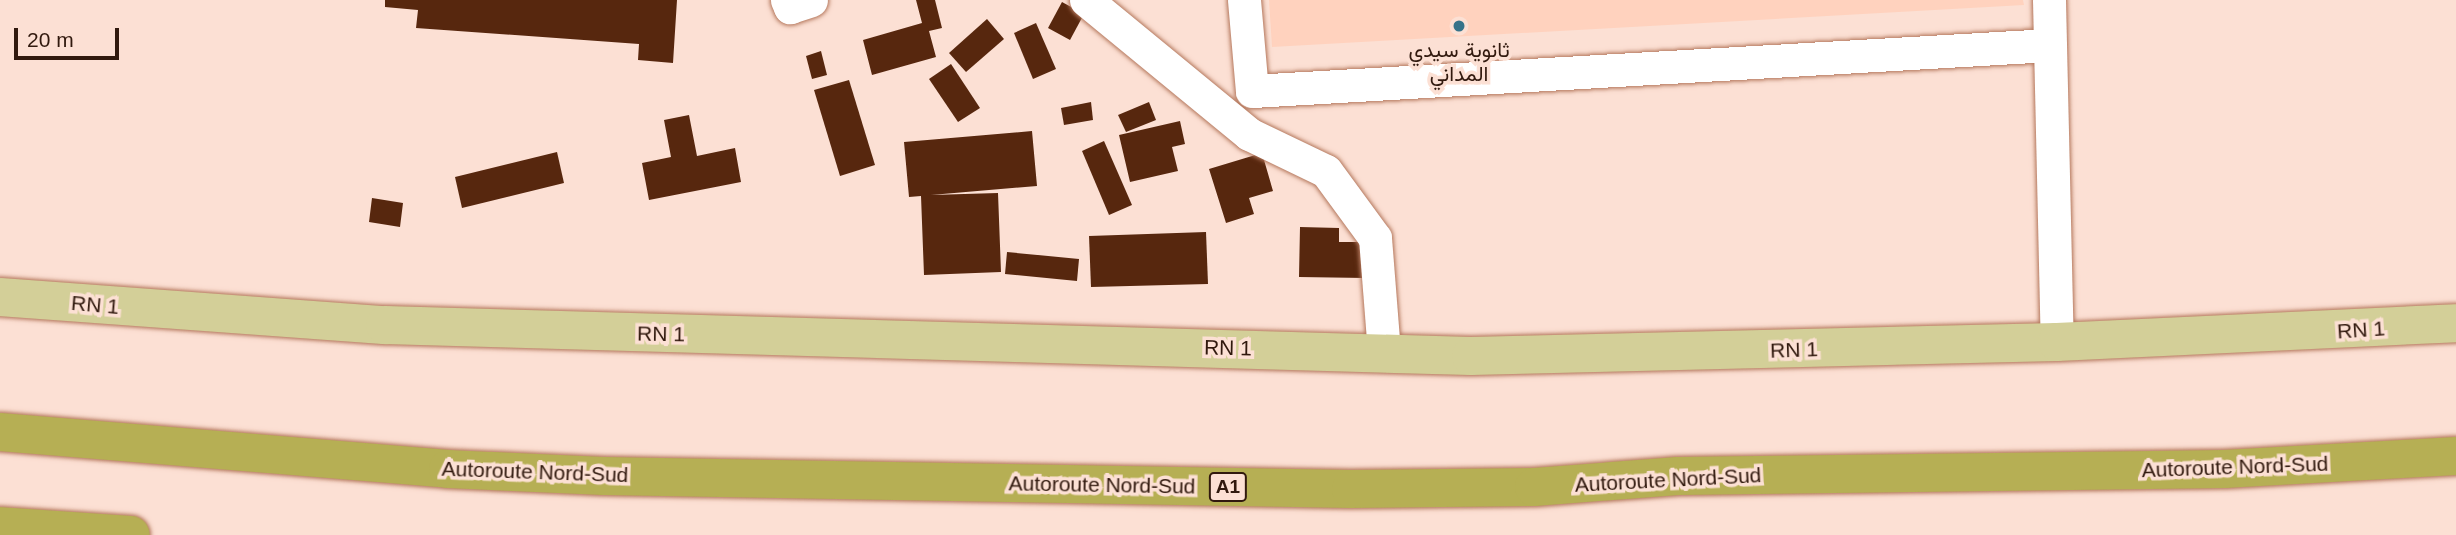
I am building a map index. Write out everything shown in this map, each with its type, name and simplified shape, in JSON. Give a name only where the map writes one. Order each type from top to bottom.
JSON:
[{"type":"highway","name":"Autoroute Nord-Sud","points":[[0,432],[448,469],[565,474],[1351,489],[1534,487],[1678,476],[2224,469],[2456,456]]},
{"type":"highway","points":[[0,526],[131,535]]},
{"type":"main road","name":"RN 1","points":[[0,297],[385,325],[1384,353],[1648,355],[2057,342],[2456,323]]},
{"type":"street","points":[[787,0],[790,7],[811,0]]},
{"type":"street","points":[[1086,0],[1249,134],[1326,171],[1376,238],[1384,353]]},
{"type":"street","points":[[1244,0],[1252,91],[2050,45]]},
{"type":"street","points":[[2049,0],[2057,342]]},
{"type":"shaded area","name":"ثانوية سيدي المداني","points":[[1269,0],[2023,0],[2024,5],[1272,47]]},
{"type":"building","points":[[385,0],[677,0],[673,63],[638,60],[639,44],[416,28],[418,10],[385,7]]},
{"type":"building","points":[[916,0],[935,0],[942,28],[929,31],[936,57],[872,75],[863,40],[922,23]]},
{"type":"building","points":[[1062,2],[1084,14],[1070,40],[1048,28]]},
{"type":"building","points":[[987,19],[1004,39],[966,72],[949,53]]},
{"type":"building","points":[[1036,23],[1056,69],[1033,79],[1014,33]]},
{"type":"building","points":[[821,51],[827,75],[812,79],[806,56]]},
{"type":"building","points":[[951,64],[980,108],[958,122],[929,79]]},
{"type":"building","points":[[849,80],[875,165],[840,176],[814,90]]},
{"type":"building","points":[[1091,102],[1093,120],[1064,125],[1061,108]]},
{"type":"building","points":[[1149,102],[1156,120],[1126,132],[1118,115]]},
{"type":"building","points":[[689,115],[697,156],[735,148],[741,182],[649,200],[642,163],[671,157],[664,120]]},
{"type":"building","points":[[1180,121],[1185,144],[1172,147],[1178,171],[1130,182],[1119,135]]},
{"type":"building","points":[[1032,131],[1037,186],[931,195],[998,193],[1001,272],[924,275],[921,196],[909,197],[904,142]]},
{"type":"building","points":[[1104,141],[1132,205],[1109,215],[1082,151]]},
{"type":"building","points":[[557,152],[564,183],[462,208],[455,177]]},
{"type":"building","points":[[1262,153],[1273,191],[1249,198],[1254,214],[1226,223],[1209,169]]},
{"type":"building","points":[[372,198],[403,203],[400,227],[369,222]]},
{"type":"building","points":[[1300,227],[1339,228],[1339,242],[1367,242],[1366,278],[1299,277]]},
{"type":"building","points":[[1206,232],[1208,284],[1091,287],[1089,236]]},
{"type":"building","points":[[1007,252],[1079,259],[1077,281],[1005,274]]},
{"type":"place","name":"ثانوية سيدي المداني","points":[[1459,26]]}]
